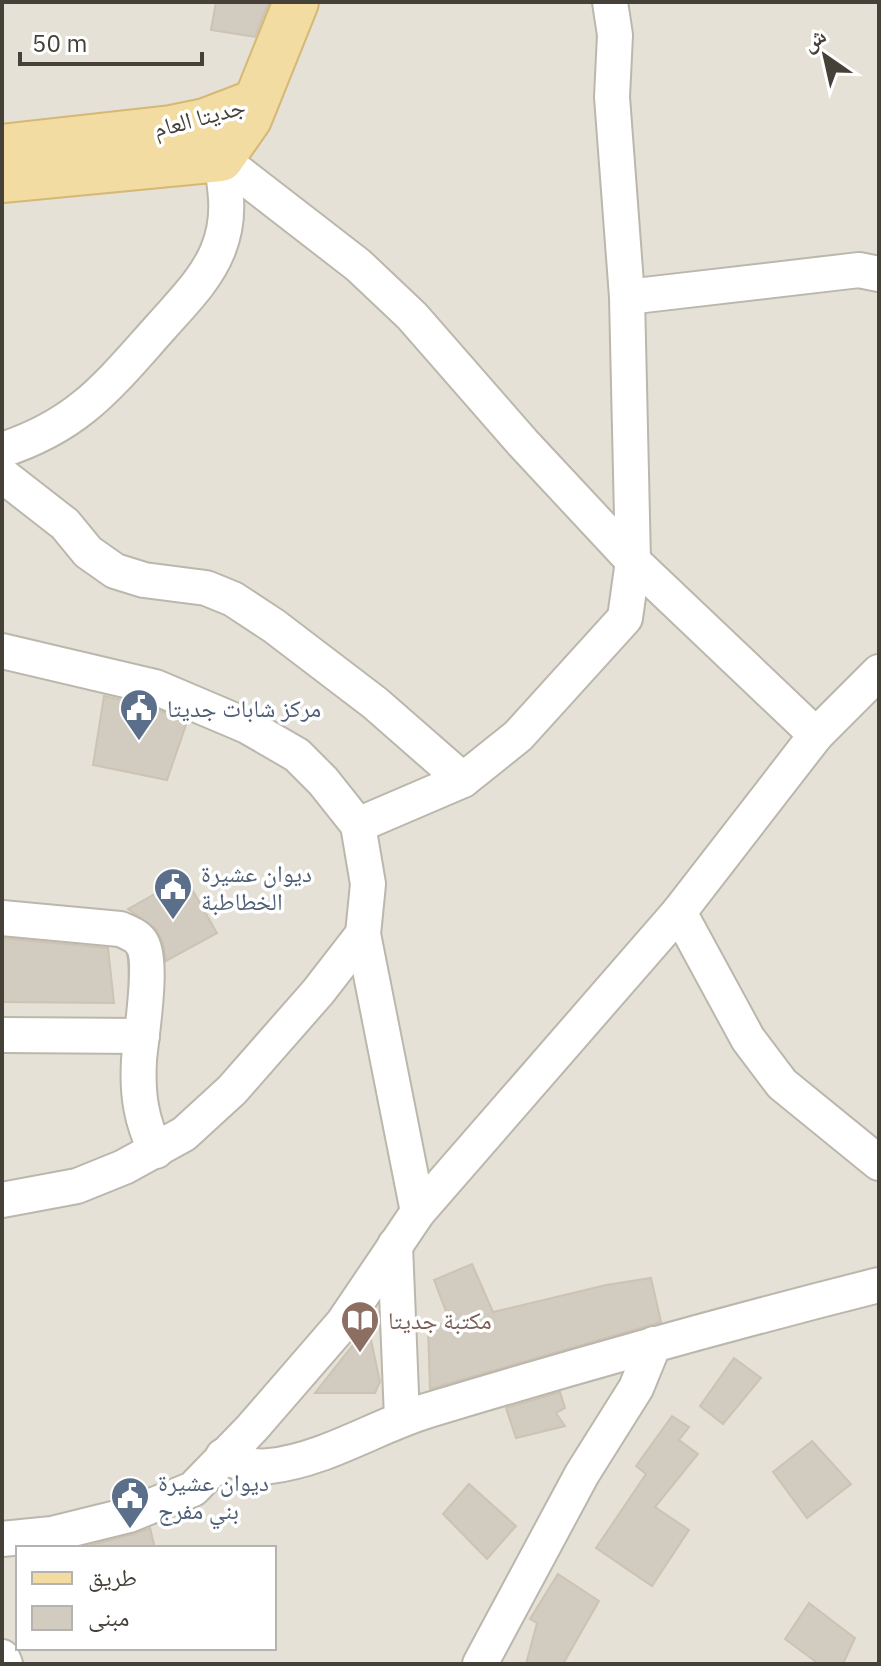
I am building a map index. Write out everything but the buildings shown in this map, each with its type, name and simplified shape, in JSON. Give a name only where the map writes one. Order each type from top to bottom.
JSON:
[{"type":"main road","points":[[255,102],[296,2]]},
{"type":"main road","name":"جديتا العام","points":[[2,147],[171,128],[205,121],[255,102]]},
{"type":"main road","name":"جديتا العام","points":[[2,180],[221,159],[249,119],[255,102]]},
{"type":"street","points":[[358,825],[463,780],[518,736],[625,618],[633,561],[627,297],[612,97],[615,35],[610,2]]},
{"type":"street","points":[[2,450],[33,440],[99,397],[195,289],[218,249],[228,207],[221,159]]},
{"type":"street","points":[[221,159],[358,265],[412,316],[523,443],[633,561],[816,735]]},
{"type":"street","points":[[627,297],[859,270],[879,274]]},
{"type":"street","points":[[2,475],[65,524],[88,552],[115,571],[144,580],[206,588],[233,599],[375,703],[463,780]]},
{"type":"street","points":[[2,651],[155,687],[247,726],[297,755],[323,781],[358,825],[368,884],[363,934],[418,1212]]},
{"type":"street","points":[[2,1539],[52,1534],[129,1515],[193,1489],[252,1428],[343,1323],[418,1212],[679,912],[816,735],[879,672]]},
{"type":"street","points":[[679,912],[748,1039],[782,1084],[879,1163]]},
{"type":"street","points":[[2,918],[120,929],[142,942],[147,962],[139,1062],[143,1127],[156,1151]]},
{"type":"street","points":[[2,1200],[77,1186],[156,1151],[184,1134],[232,1090],[318,992],[363,934]]},
{"type":"street","points":[[2,1035],[142,1036]]},
{"type":"street","points":[[395,1245],[402,1418]]},
{"type":"street","points":[[223,1456],[247,1466],[269,1466],[308,1458],[402,1418],[654,1344],[879,1285]]},
{"type":"street","points":[[480,1664],[582,1474],[636,1388],[654,1344]]},
{"type":"street","points":[[2,1657],[5,1664]]},
{"type":"shaded area","points":[[2,2],[879,2],[879,1664],[2,1664]]},
{"type":"place","name":"مركز شابات جديتا","points":[[139,742]]},
{"type":"place","name":"ديوان عشيرة الخطاطبة","points":[[173,921]]},
{"type":"place","name":"مكتبة جديتا","points":[[360,1354]]},
{"type":"place","name":"ديوان عشيرة بني مفرج","points":[[130,1530]]}]
